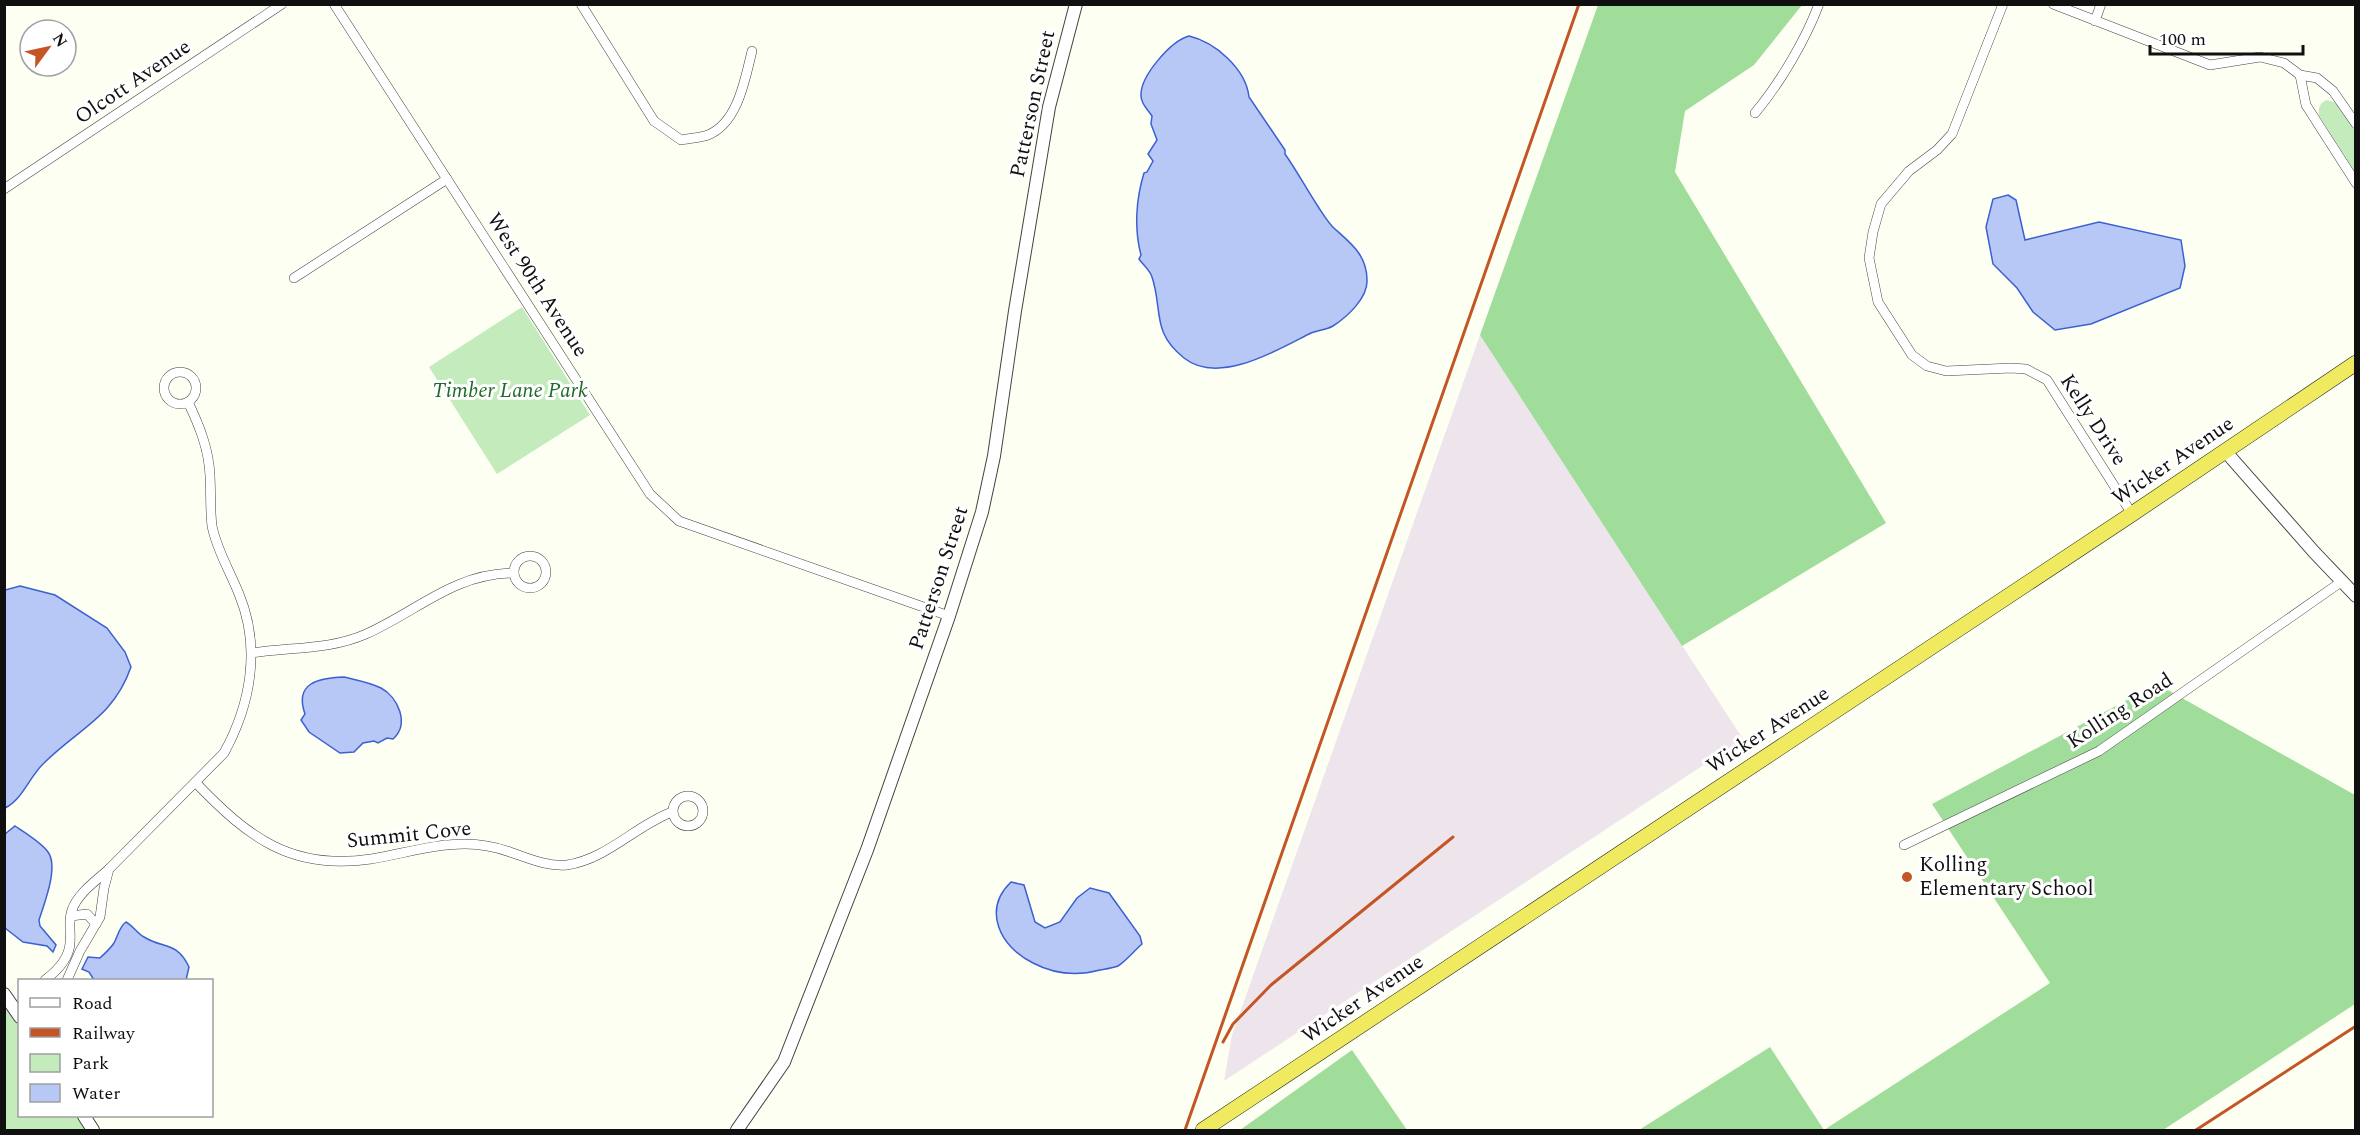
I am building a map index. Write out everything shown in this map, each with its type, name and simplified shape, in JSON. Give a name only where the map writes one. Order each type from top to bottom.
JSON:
[{"type":"highway","name":"Wicker Avenue","points":[[1210,1126],[2226,452],[2355,363]]},
{"type":"street","name":"Olcott Avenue","points":[[4,189],[282,4]]},
{"type":"street","name":"West 90th Avenue","points":[[333,4],[650,494],[679,521],[949,616]]},
{"type":"street","points":[[581,4],[654,121],[681,140],[708,135],[726,124],[742,91],[752,51]]},
{"type":"street","points":[[1755,113],[1774,87],[1813,21],[1820,4]]},
{"type":"street","name":"Kelly Drive","points":[[2003,4],[1952,134],[1937,150],[1909,171],[1881,204],[1869,258],[1878,302],[1912,355],[1927,366],[1946,371],[2026,369],[2048,380],[2132,514]]},
{"type":"street","points":[[2053,4],[2210,65],[2260,57],[2284,63],[2300,75],[2317,78],[2333,91],[2355,124]]},
{"type":"street","points":[[2095,21],[2101,4]]},
{"type":"street","name":"Patterson Street","points":[[737,1131],[784,1062],[867,850],[949,616],[982,512],[994,456],[1049,107],[1074,5]]},
{"type":"street","points":[[2300,75],[2306,105],[2355,183]]},
{"type":"street","points":[[294,278],[447,179]]},
{"type":"street","points":[[67,979],[71,959],[70,916],[81,895],[110,869],[224,753],[243,710],[252,653],[240,596],[216,543],[212,526],[208,458],[199,426],[188,402]]},
{"type":"street","points":[[2226,452],[2355,596]]},
{"type":"street","points":[[252,653],[277,649],[307,649],[365,635],[449,587],[484,576],[514,573]]},
{"type":"street","name":"Kolling Road","points":[[1905,845],[2100,751],[2341,582]]},
{"type":"street","name":"Summit Cove","points":[[196,783],[242,828],[265,842],[291,854],[344,862],[464,844],[484,845],[531,860],[567,865],[604,852],[657,818],[672,812]]},
{"type":"street","points":[[47,979],[71,959],[96,924],[110,869]]},
{"type":"street","points":[[70,916],[87,914],[96,924]]},
{"type":"street","points":[[85,1117],[93,1131]]},
{"type":"shaded area","points":[[1480,335],[1743,739],[1224,1081],[1232,1035]]},
{"type":"green space","points":[[1598,5],[1802,5],[1754,65],[1685,111],[1675,172],[1886,523],[1682,646],[1480,335]]},
{"type":"green space","points":[[2327,100],[2337,103],[2355,131],[2355,172],[2319,115],[2320,106]]},
{"type":"green space","name":"Timber Lane Park","points":[[522,307],[590,415],[497,474],[429,367]]},
{"type":"green space","points":[[2157,684],[2355,795],[2355,1004],[2163,1130],[1824,1130],[2050,983],[1932,804]]},
{"type":"green space","points":[[4,1004],[18,1025],[18,1117],[77,1117],[86,1130],[5,1130]]},
{"type":"green space","points":[[1770,1047],[1824,1130],[1639,1130]]},
{"type":"green space","points":[[1352,1050],[1407,1130],[1240,1130]]},
{"type":"water","points":[[1189,36],[1209,44],[1236,67],[1247,87],[1249,97],[1285,150],[1285,154],[1331,224],[1357,251],[1366,272],[1364,294],[1356,306],[1339,322],[1266,355],[1231,367],[1198,366],[1184,358],[1174,348],[1162,330],[1151,274],[1139,259],[1141,255],[1137,214],[1139,193],[1144,173],[1153,161],[1148,154],[1157,140],[1151,124],[1152,116],[1141,99],[1142,88],[1158,60],[1174,45]]},
{"type":"water","points":[[2008,195],[2016,200],[2025,240],[2099,222],[2181,240],[2185,266],[2180,288],[2091,324],[2055,330],[2033,312],[2017,288],[1993,264],[1986,227],[1993,199]]},
{"type":"water","points":[[20,586],[55,595],[107,628],[125,652],[131,667],[124,684],[105,711],[44,763],[17,799],[5,808],[5,590]]},
{"type":"water","points":[[344,677],[381,688],[397,704],[401,726],[393,739],[387,738],[378,743],[374,741],[363,743],[354,752],[340,753],[309,732],[301,720],[305,714],[302,704],[306,689],[317,681]]},
{"type":"water","points":[[15,826],[42,845],[51,859],[50,886],[39,920],[40,926],[56,945],[53,952],[47,946],[23,942],[5,928],[5,834]]},
{"type":"water","points":[[1011,882],[1024,885],[1035,922],[1045,928],[1060,922],[1077,898],[1090,888],[1109,893],[1140,936],[1142,944],[1118,966],[1092,972],[1058,972],[1041,967],[1012,948],[999,927],[998,904],[1002,893]]},
{"type":"water","points":[[126,922],[144,937],[180,953],[189,967],[186,979],[93,979],[89,972],[82,969],[88,957],[100,958],[114,943]]},
{"type":"railway","points":[[1185,1130],[1579,4]]},
{"type":"railway","points":[[1223,1042],[1233,1024],[1271,985],[1453,837]]},
{"type":"railway","points":[[2196,1130],[2356,1026]]},
{"type":"place","name":"Kolling Elementary School","points":[[1907,877]]}]
